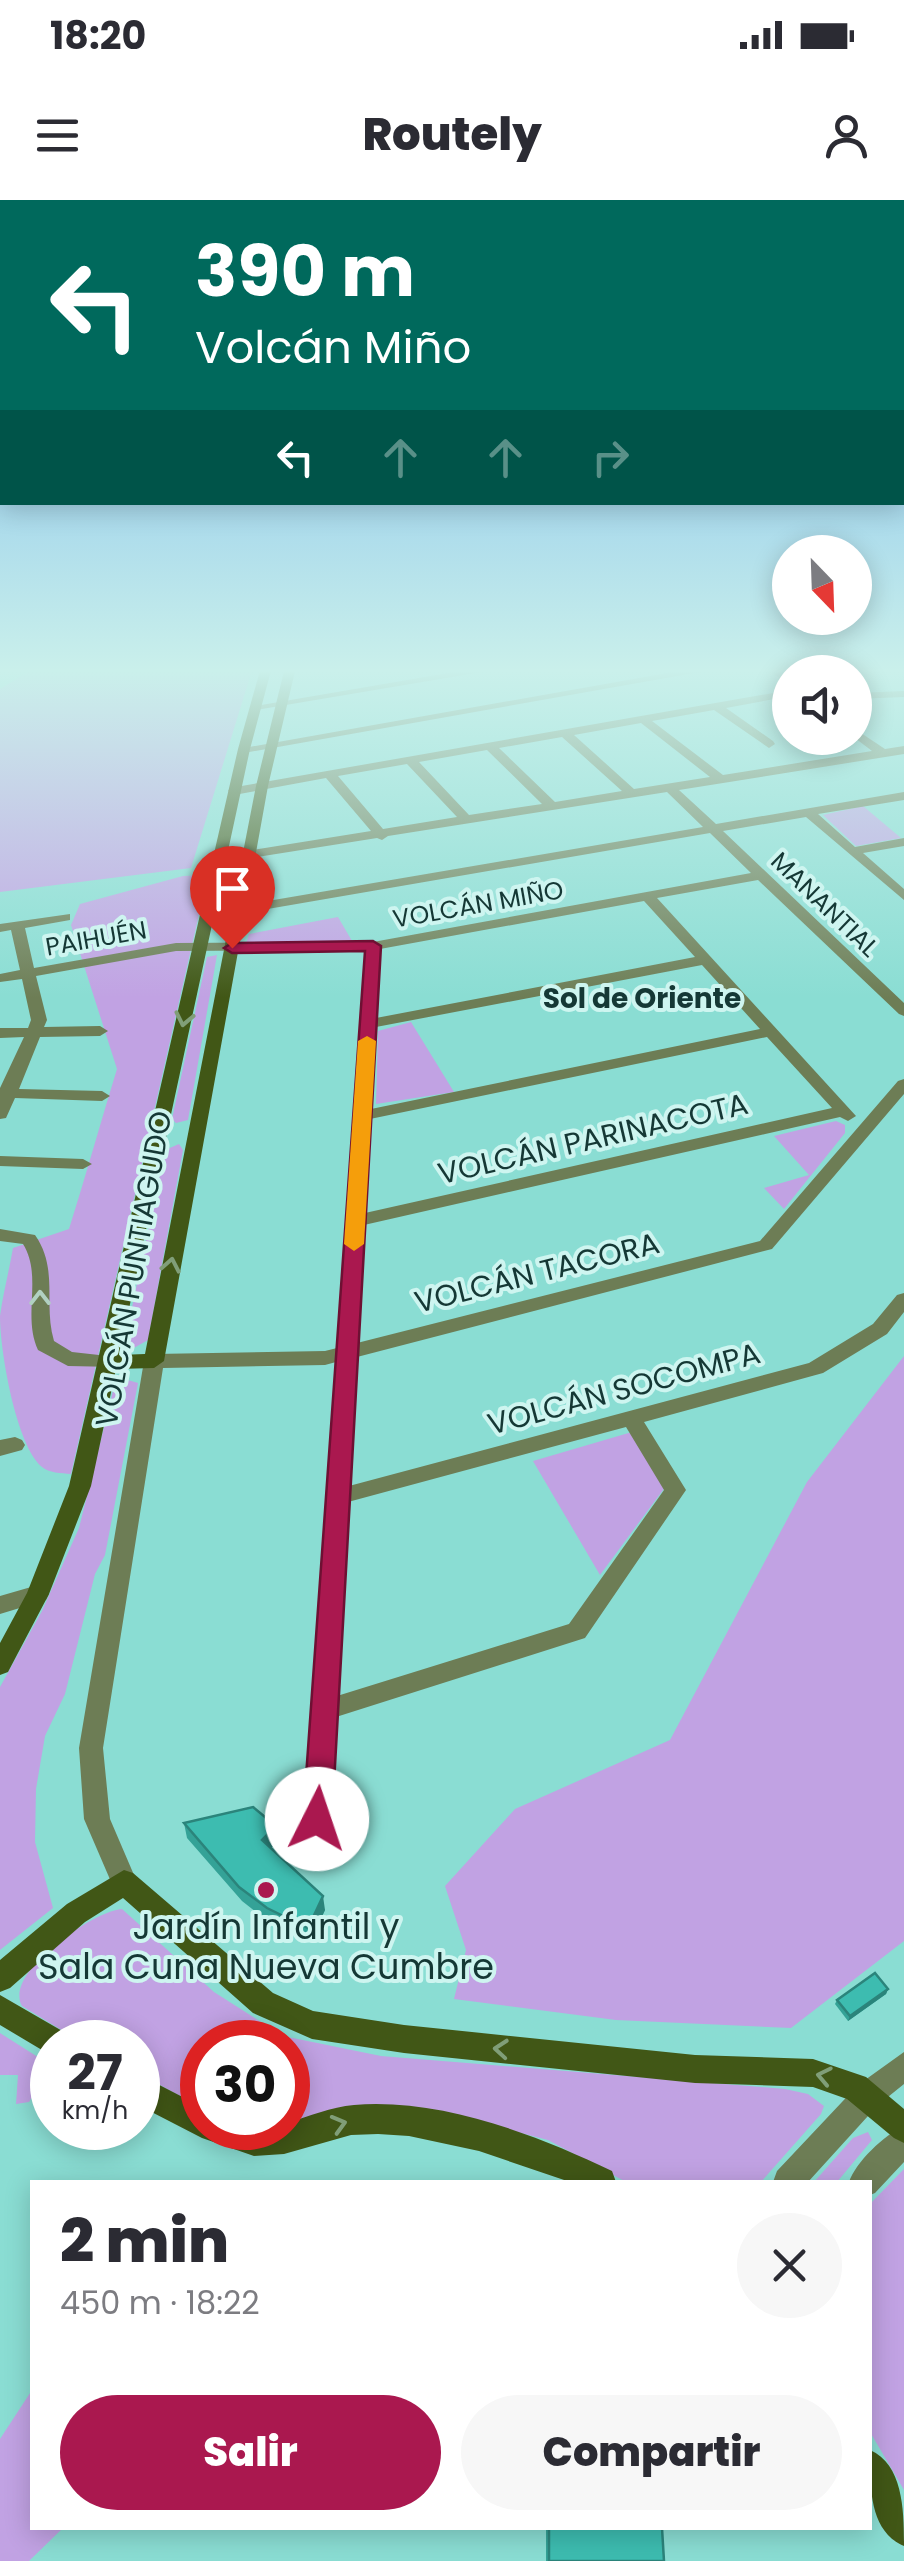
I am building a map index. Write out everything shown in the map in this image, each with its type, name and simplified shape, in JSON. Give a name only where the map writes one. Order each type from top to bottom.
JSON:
[{"type":"main road","name":"VOLCÁN PUNTIAGUDO","points":[[0,1665],[38,1594],[80,1486],[237,777]]},
{"type":"main road","name":"VOLCÁN PUNTIAGUDO","points":[[154,1361],[264,777]]},
{"type":"main road","points":[[160,1134],[196,1134]]},
{"type":"main road","name":"VOLCÁN TACORA","points":[[110,1362],[154,1361]]},
{"type":"main road","name":"VOLCÁN PUNTIAGUDO","points":[[124,1882],[247,1991],[284,2015],[312,2025],[404,2039],[695,2069],[814,2072],[844,2080],[904,2128]]},
{"type":"main road","points":[[0,1978],[76,1913],[124,1882]]},
{"type":"main road","points":[[0,2008],[30,2027]]},
{"type":"main road","points":[[310,2133],[352,2119],[408,2123],[531,2152],[596,2180]]},
{"type":"main road","points":[[872,2470],[904,2529]]},
{"type":"street","points":[[234,791],[311,777]]},
{"type":"street","points":[[332,777],[382,836]]},
{"type":"street","points":[[426,777],[468,822]]},
{"type":"street","points":[[522,777],[554,808]]},
{"type":"street","points":[[613,777],[633,795]]},
{"type":"street","points":[[717,777],[721,780]]},
{"type":"street","points":[[220,859],[739,777]]},
{"type":"street","name":"MANANTIAL","points":[[671,788],[904,1011]]},
{"type":"street","points":[[208,908],[240,908],[904,796]]},
{"type":"street","points":[[808,812],[903,894]]},
{"type":"street","points":[[853,851],[904,842]]},
{"type":"street","name":"VOLCÁN MIÑO","points":[[200,947],[373,946],[762,876]]},
{"type":"street","points":[[646,896],[864,1133]]},
{"type":"street","points":[[0,928],[66,916]]},
{"type":"street","points":[[0,1114],[4,1093],[35,1030],[38,1008],[17,925]]},
{"type":"street","points":[[317,1819],[373,946]]},
{"type":"street","name":"PAIHUÉN","points":[[0,978],[166,948],[200,947]]},
{"type":"street","points":[[368,1024],[704,960]]},
{"type":"street","points":[[0,1034],[100,1031]]},
{"type":"street","points":[[362,1116],[768,1032]]},
{"type":"street","name":"VOLCÁN TACORA","points":[[154,1361],[300,1360],[347,1352],[766,1245],[904,1084]]},
{"type":"street","points":[[4,1093],[102,1096]]},
{"type":"street","name":"VOLCÁN PARINACOTA","points":[[356,1221],[843,1112]]},
{"type":"street","points":[[0,1162],[83,1164]]},
{"type":"street","points":[[0,1234],[30,1238],[38,1249],[40,1325],[45,1345],[68,1359],[110,1362]]},
{"type":"street","name":"VOLCÁN SOCOMPA","points":[[338,1497],[816,1368],[880,1328],[904,1299]]},
{"type":"street","name":"VOLCÁN PUNTIAGUDO","points":[[124,1882],[97,1819],[92,1748],[154,1361]]},
{"type":"street","points":[[324,1710],[577,1631],[675,1490],[631,1418]]},
{"type":"street","points":[[0,1605],[38,1594]]},
{"type":"street","points":[[790,2180],[868,2096],[904,2066]]},
{"type":"street","points":[[866,2180],[904,2140]]},
{"type":"shaded area","points":[[0,777],[219,777],[191,868],[0,892]]},
{"type":"shaded area","points":[[863,806],[901,838],[856,846],[823,815]]},
{"type":"shaded area","points":[[208,875],[71,1474],[52,1472],[33,1456],[17,1419],[6,1373],[0,1316],[13,1248],[69,1229],[117,1069],[71,925],[80,904],[183,876]]},
{"type":"shaded area","points":[[338,917],[352,941],[348,943],[246,944],[249,934]]},
{"type":"shaded area","points":[[217,955],[188,1120],[176,1123],[172,1119],[207,957]]},
{"type":"shaded area","points":[[411,1022],[454,1092],[376,1104],[378,1031]]},
{"type":"shaded area","points":[[836,1121],[845,1125],[845,1133],[784,1209],[764,1188],[809,1175],[774,1136]]},
{"type":"shaded area","points":[[179,1144],[183,1150],[148,1340],[132,1349],[125,1341],[165,1150]]},
{"type":"shaded area","points":[[904,1356],[904,1941],[791,2028],[616,2020],[454,1999],[466,1950],[445,1886],[515,1809],[670,1740],[807,1482]]},
{"type":"shaded area","points":[[121,1378],[138,1383],[105,1555],[95,1574],[65,1694],[45,1736],[36,1789],[35,1842],[53,1908],[0,1950],[0,1687],[42,1611],[79,1528],[114,1387]]},
{"type":"shaded area","points":[[632,1432],[666,1486],[600,1575],[533,1461]]},
{"type":"shaded area","points":[[122,1909],[214,1992],[258,2020],[180,2020],[180,2096],[160,2085],[160,2020],[45,2020],[22,2006],[20,1992],[38,1961],[91,1920]]},
{"type":"shaded area","points":[[0,2033],[30,2052],[29,2102],[16,2104],[18,2075],[0,2075]]},
{"type":"shaded area","points":[[310,2042],[381,2056],[785,2089],[808,2094],[824,2106],[763,2180],[622,2180],[548,2140],[485,2124],[310,2124]]},
{"type":"shaded area","points":[[868,2132],[872,2140],[839,2180],[816,2180],[853,2138]]},
{"type":"shaded area","points":[[904,2169],[904,2490],[872,2435],[872,2202]]},
{"type":"shaded area","points":[[30,2393],[30,2530],[61,2530],[29,2561],[0,2561],[0,2439]]},
{"type":"building","name":"Jardín Infantil y Sala Cuna Nueva Cumbre","points":[[253,1807],[276,1826],[262,1840],[323,1896],[308,1928],[267,1908],[239,1887],[184,1823]]},
{"type":"building","points":[[875,1973],[888,1989],[850,2016],[837,2000]]},
{"type":"building","points":[[549,2530],[662,2530],[664,2561],[549,2561]]},
{"type":"slow traffic","points":[[354,1244],[367,1041]]},
{"type":"place","name":"Jardín Infantil y Sala Cuna Nueva Cumbre","points":[[266,1890]]},
{"type":"district","name":"Sol de Oriente","points":[[642,998]]},
{"type":"route","points":[[232,948],[373,946],[317,1819]]}]
